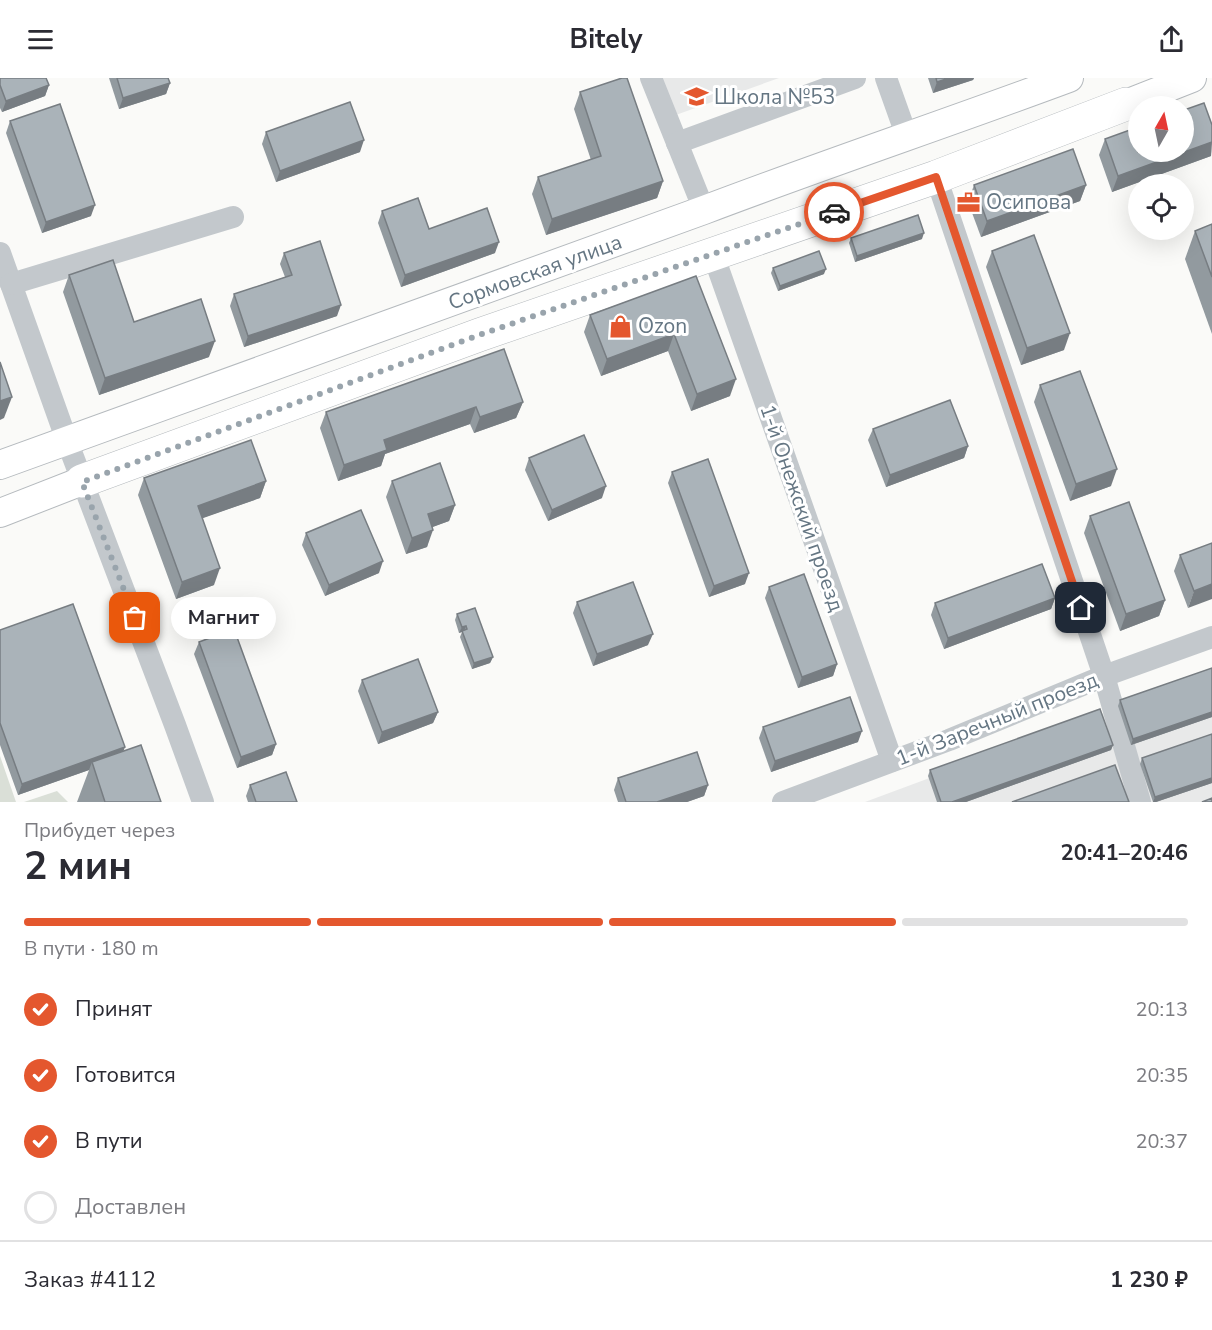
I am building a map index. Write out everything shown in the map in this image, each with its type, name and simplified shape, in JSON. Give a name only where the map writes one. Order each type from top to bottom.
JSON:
[{"type":"highway","name":"Сормовская улица","points":[[82,482],[479,335],[936,177],[1126,104]]},
{"type":"main road","name":"Сормовская улица","points":[[0,465],[801,173],[908,137],[1069,78]]},
{"type":"main road","name":"Сормовская улица","points":[[1126,104],[1192,78]]},
{"type":"main road","name":"Сормовская улица","points":[[0,513],[82,482]]},
{"type":"street","points":[[651,78],[704,210]]},
{"type":"street","points":[[677,143],[855,78]]},
{"type":"street","points":[[886,78],[908,137]]},
{"type":"street","points":[[936,177],[1104,676],[1139,760],[1140,802]]},
{"type":"street","points":[[11,284],[233,217]]},
{"type":"street","points":[[0,253],[82,482],[203,802]]},
{"type":"street","name":"1-й Онежский проезд","points":[[713,254],[892,761]]},
{"type":"street","name":"1-й Заречный проезд","points":[[783,802],[948,740],[1104,676],[1212,637]]},
{"type":"shaded area","name":"Школа №53","points":[[659,78],[779,78],[673,116]]},
{"type":"shaded area","points":[[1212,673],[1212,802],[865,802]]},
{"type":"shaded area","points":[[0,756],[16,802],[0,802]]},
{"type":"shaded area","points":[[57,791],[68,802],[24,802]]},
{"type":"building","points":[[0,78],[46,78],[49,85],[6,101]]},
{"type":"building","points":[[117,78],[168,78],[170,83],[123,98]]},
{"type":"building","points":[[627,78],[663,181],[552,219],[538,177],[601,156],[580,92]]},
{"type":"building","points":[[936,78],[949,78],[937,82]]},
{"type":"building","points":[[350,102],[364,140],[280,171],[266,132]]},
{"type":"building","points":[[1204,103],[1212,125],[1212,142],[1194,149],[1194,106]]},
{"type":"building","points":[[60,104],[95,205],[46,222],[10,121]]},
{"type":"building","points":[[1128,131],[1128,162],[1157,162],[1118,176],[1105,139]]},
{"type":"building","points":[[1073,149],[1086,185],[987,221],[974,185]]},
{"type":"building","points":[[418,198],[429,229],[487,208],[499,242],[405,275],[382,211]]},
{"type":"building","points":[[918,215],[924,233],[857,256],[851,238]]},
{"type":"building","points":[[1212,224],[1212,277],[1195,231]]},
{"type":"building","points":[[1034,235],[1070,333],[1027,348],[992,251]]},
{"type":"building","points":[[320,241],[341,305],[248,336],[234,294],[292,275],[284,253]]},
{"type":"building","points":[[819,251],[826,269],[780,286],[773,268]]},
{"type":"building","points":[[113,260],[134,322],[201,299],[215,341],[105,378],[69,275]]},
{"type":"building","points":[[696,276],[736,379],[697,394],[674,334],[607,359],[590,315]]},
{"type":"building","points":[[504,349],[523,402],[480,417],[476,407],[384,440],[387,450],[344,465],[326,412]]},
{"type":"building","points":[[0,362],[12,397],[0,401]]},
{"type":"building","points":[[1080,371],[1117,469],[1076,484],[1040,385]]},
{"type":"building","points":[[950,400],[968,446],[890,475],[873,429]]},
{"type":"building","points":[[584,435],[606,486],[552,510],[529,458]]},
{"type":"building","points":[[251,440],[266,481],[198,506],[220,568],[182,582],[144,478]]},
{"type":"building","points":[[708,459],[749,573],[714,586],[672,472]]},
{"type":"building","points":[[440,463],[455,505],[428,514],[433,530],[412,538],[392,481]]},
{"type":"building","points":[[1129,502],[1165,600],[1126,614],[1090,516]]},
{"type":"building","points":[[361,510],[383,561],[329,585],[306,533]]},
{"type":"building","points":[[1212,543],[1212,584],[1194,591],[1180,555]]},
{"type":"building","points":[[1042,564],[1055,598],[948,638],[935,603]]},
{"type":"building","points":[[804,574],[837,664],[802,677],[769,587]]},
{"type":"building","points":[[633,582],[653,634],[597,654],[577,602]]},
{"type":"building","points":[[73,604],[125,747],[22,784],[0,723],[0,630]]},
{"type":"building","points":[[475,608],[493,657],[474,663],[462,631],[467,629],[466,626],[462,627],[457,614]]},
{"type":"building","points":[[234,629],[276,744],[241,757],[199,642]]},
{"type":"building","points":[[418,659],[438,712],[382,732],[362,680]]},
{"type":"building","points":[[1212,668],[1212,712],[1133,739],[1120,700]]},
{"type":"building","points":[[850,697],[862,731],[775,761],[763,727]]},
{"type":"building","points":[[1100,709],[1113,745],[952,802],[941,802],[930,770]]},
{"type":"building","points":[[1212,734],[1212,778],[1155,797],[1142,758]]},
{"type":"building","points":[[141,745],[161,802],[105,802],[92,762]]},
{"type":"building","points":[[697,752],[708,785],[657,802],[626,802],[618,778]]},
{"type":"building","points":[[1115,765],[1129,802],[1012,802]]},
{"type":"building","points":[[286,772],[297,802],[256,802],[250,785]]},
{"type":"way so far","points":[[135,618],[82,482],[479,335],[834,212]]},
{"type":"place","name":"Школа №53","points":[[696,97]]},
{"type":"place","name":"Осипова","points":[[968,202]]},
{"type":"place","name":"Ozon","points":[[620,326]]},
{"type":"place","name":"Магнит","points":[[135,618]]},
{"type":"route","points":[[834,212],[936,177],[1081,608]]}]
